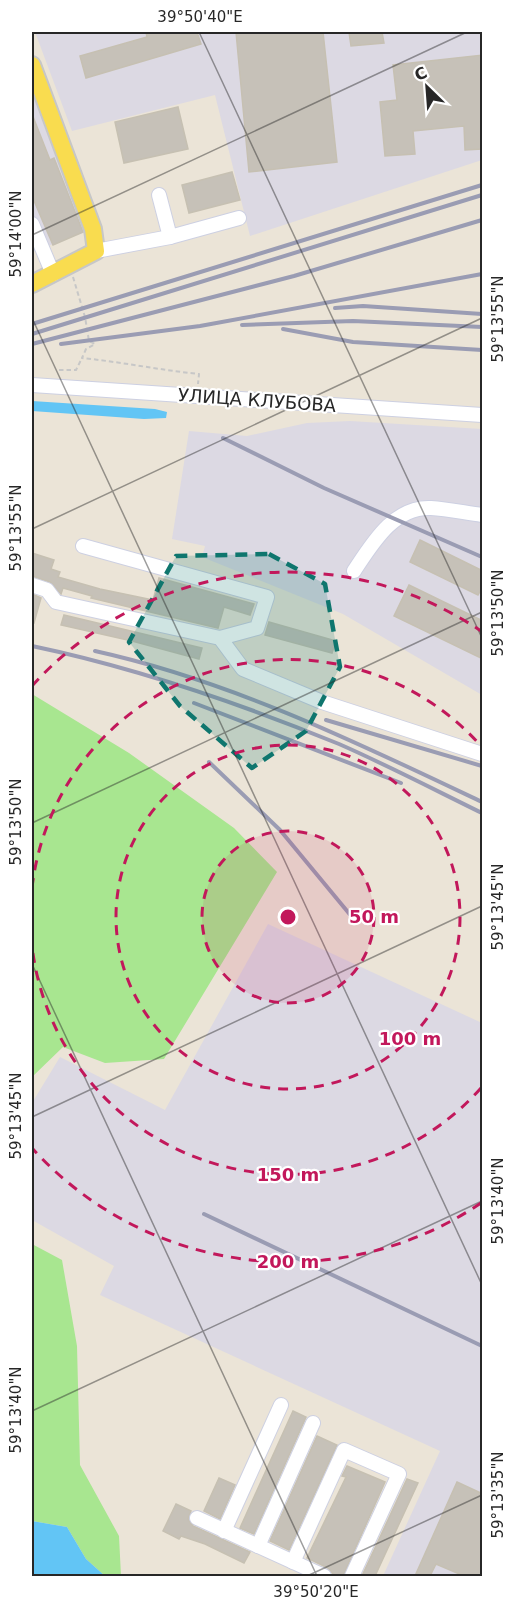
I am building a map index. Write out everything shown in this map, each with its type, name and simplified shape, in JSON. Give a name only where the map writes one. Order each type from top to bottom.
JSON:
[{"type":"main road","points":[[32,65],[93,230],[96,251],[70,267],[32,284]]},
{"type":"street","points":[[159,195],[170,237]]},
{"type":"street","points":[[96,251],[170,237],[239,218]]},
{"type":"street","points":[[32,224],[53,274]]},
{"type":"street","name":"УЛИЦА КЛУБОВА","points":[[32,385],[483,415]]},
{"type":"street","points":[[354,571],[379,535],[396,519],[429,507],[483,515]]},
{"type":"street","points":[[32,585],[47,590],[56,602],[220,639],[257,628],[267,597],[83,546]]},
{"type":"street","points":[[220,639],[243,669],[322,702],[483,754]]},
{"type":"street","points":[[224,1530],[281,1405]]},
{"type":"street","points":[[258,1546],[313,1423]]},
{"type":"street","points":[[293,1562],[344,1450],[399,1474],[352,1576]]},
{"type":"street","points":[[197,1518],[324,1576]]},
{"type":"path","points":[[59,370],[76,370],[86,349],[95,344],[88,341],[85,317],[70,267]]},
{"type":"path","points":[[82,358],[199,374],[198,387]]},
{"type":"highlighted area","points":[[269,554],[325,584],[340,667],[306,731],[252,768],[180,706],[129,642],[176,556]]},
{"type":"shaded area","points":[[35,32],[482,32],[482,160],[250,236],[215,95],[72,131]]},
{"type":"shaded area","points":[[32,94],[85,232],[32,252]]},
{"type":"shaded area","points":[[350,421],[482,429],[482,695],[343,614],[202,557],[205,546],[172,539],[189,431],[247,436],[307,423]]},
{"type":"shaded area","points":[[268,924],[482,1023],[482,1576],[383,1576],[440,1451],[100,1295],[114,1266],[32,1220],[32,1103],[60,1057],[165,1110]]},
{"type":"green space","points":[[32,694],[129,753],[234,828],[277,872],[164,1059],[105,1063],[63,1047],[32,1077]]},
{"type":"green space","points":[[32,1244],[62,1260],[77,1346],[80,1465],[119,1536],[121,1576],[105,1576],[86,1559],[67,1527],[32,1521]]},
{"type":"water","points":[[32,401],[155,409],[167,412],[166,418],[144,419],[32,411]]},
{"type":"water","points":[[32,1521],[67,1527],[86,1559],[105,1576],[32,1576]]},
{"type":"building","points":[[146,32],[197,32],[201,44],[86,78],[80,56],[147,37]]},
{"type":"building","points":[[236,32],[323,32],[337,162],[249,172]]},
{"type":"building","points":[[349,32],[382,32],[384,43],[351,46]]},
{"type":"building","points":[[483,55],[482,149],[465,150],[464,126],[413,131],[415,154],[385,156],[380,102],[397,100],[393,65]]},
{"type":"building","points":[[178,107],[188,149],[124,163],[115,122]]},
{"type":"building","points":[[32,114],[50,160],[54,158],[83,232],[53,245],[32,196]]},
{"type":"building","points":[[232,172],[240,200],[189,213],[182,185]]},
{"type":"building","points":[[420,540],[483,571],[483,586],[478,595],[410,562]]},
{"type":"building","points":[[32,553],[54,560],[51,569],[60,572],[58,577],[100,589],[153,600],[159,578],[254,604],[250,615],[224,607],[218,628],[91,598],[92,596],[63,588],[61,594],[50,582],[32,576]]},
{"type":"building","points":[[409,585],[483,621],[483,659],[394,616]]},
{"type":"building","points":[[32,594],[41,598],[34,623],[32,622]]},
{"type":"building","points":[[64,615],[202,648],[199,659],[61,625]]},
{"type":"building","points":[[269,622],[336,641],[332,653],[265,635]]},
{"type":"building","points":[[293,1411],[306,1417],[254,1534],[240,1528]]},
{"type":"building","points":[[317,1436],[337,1445],[289,1550],[270,1541]]},
{"type":"building","points":[[347,1466],[385,1482],[343,1576],[335,1576],[328,1568],[307,1558],[346,1477],[342,1476]]},
{"type":"building","points":[[219,1478],[235,1485],[220,1519],[204,1511]]},
{"type":"building","points":[[407,1479],[418,1483],[375,1576],[362,1576]]},
{"type":"building","points":[[457,1482],[483,1494],[483,1576],[464,1576],[436,1564],[430,1576],[415,1576]]},
{"type":"building","points":[[176,1504],[191,1511],[188,1519],[193,1526],[250,1552],[244,1563],[205,1544],[181,1536],[179,1539],[163,1531]]},
{"type":"railway","points":[[32,324],[482,185]]},
{"type":"railway","points":[[32,334],[482,195]]},
{"type":"railway","points":[[32,344],[294,276],[482,220]]},
{"type":"railway","points":[[61,344],[200,326],[482,274]]},
{"type":"railway","points":[[335,308],[363,306],[482,314]]},
{"type":"railway","points":[[242,325],[353,321],[482,327]]},
{"type":"railway","points":[[283,329],[353,342],[482,350]]},
{"type":"railway","points":[[223,438],[324,488],[482,557]]},
{"type":"railway","points":[[32,646],[149,676],[264,714],[357,752],[482,813]]},
{"type":"railway","points":[[95,651],[146,664],[245,696],[341,736],[482,802]]},
{"type":"railway","points":[[194,703],[401,783]]},
{"type":"railway","points":[[326,720],[482,766]]},
{"type":"railway","points":[[209,762],[280,830],[352,917]]},
{"type":"railway","points":[[204,1214],[482,1346]]}]
